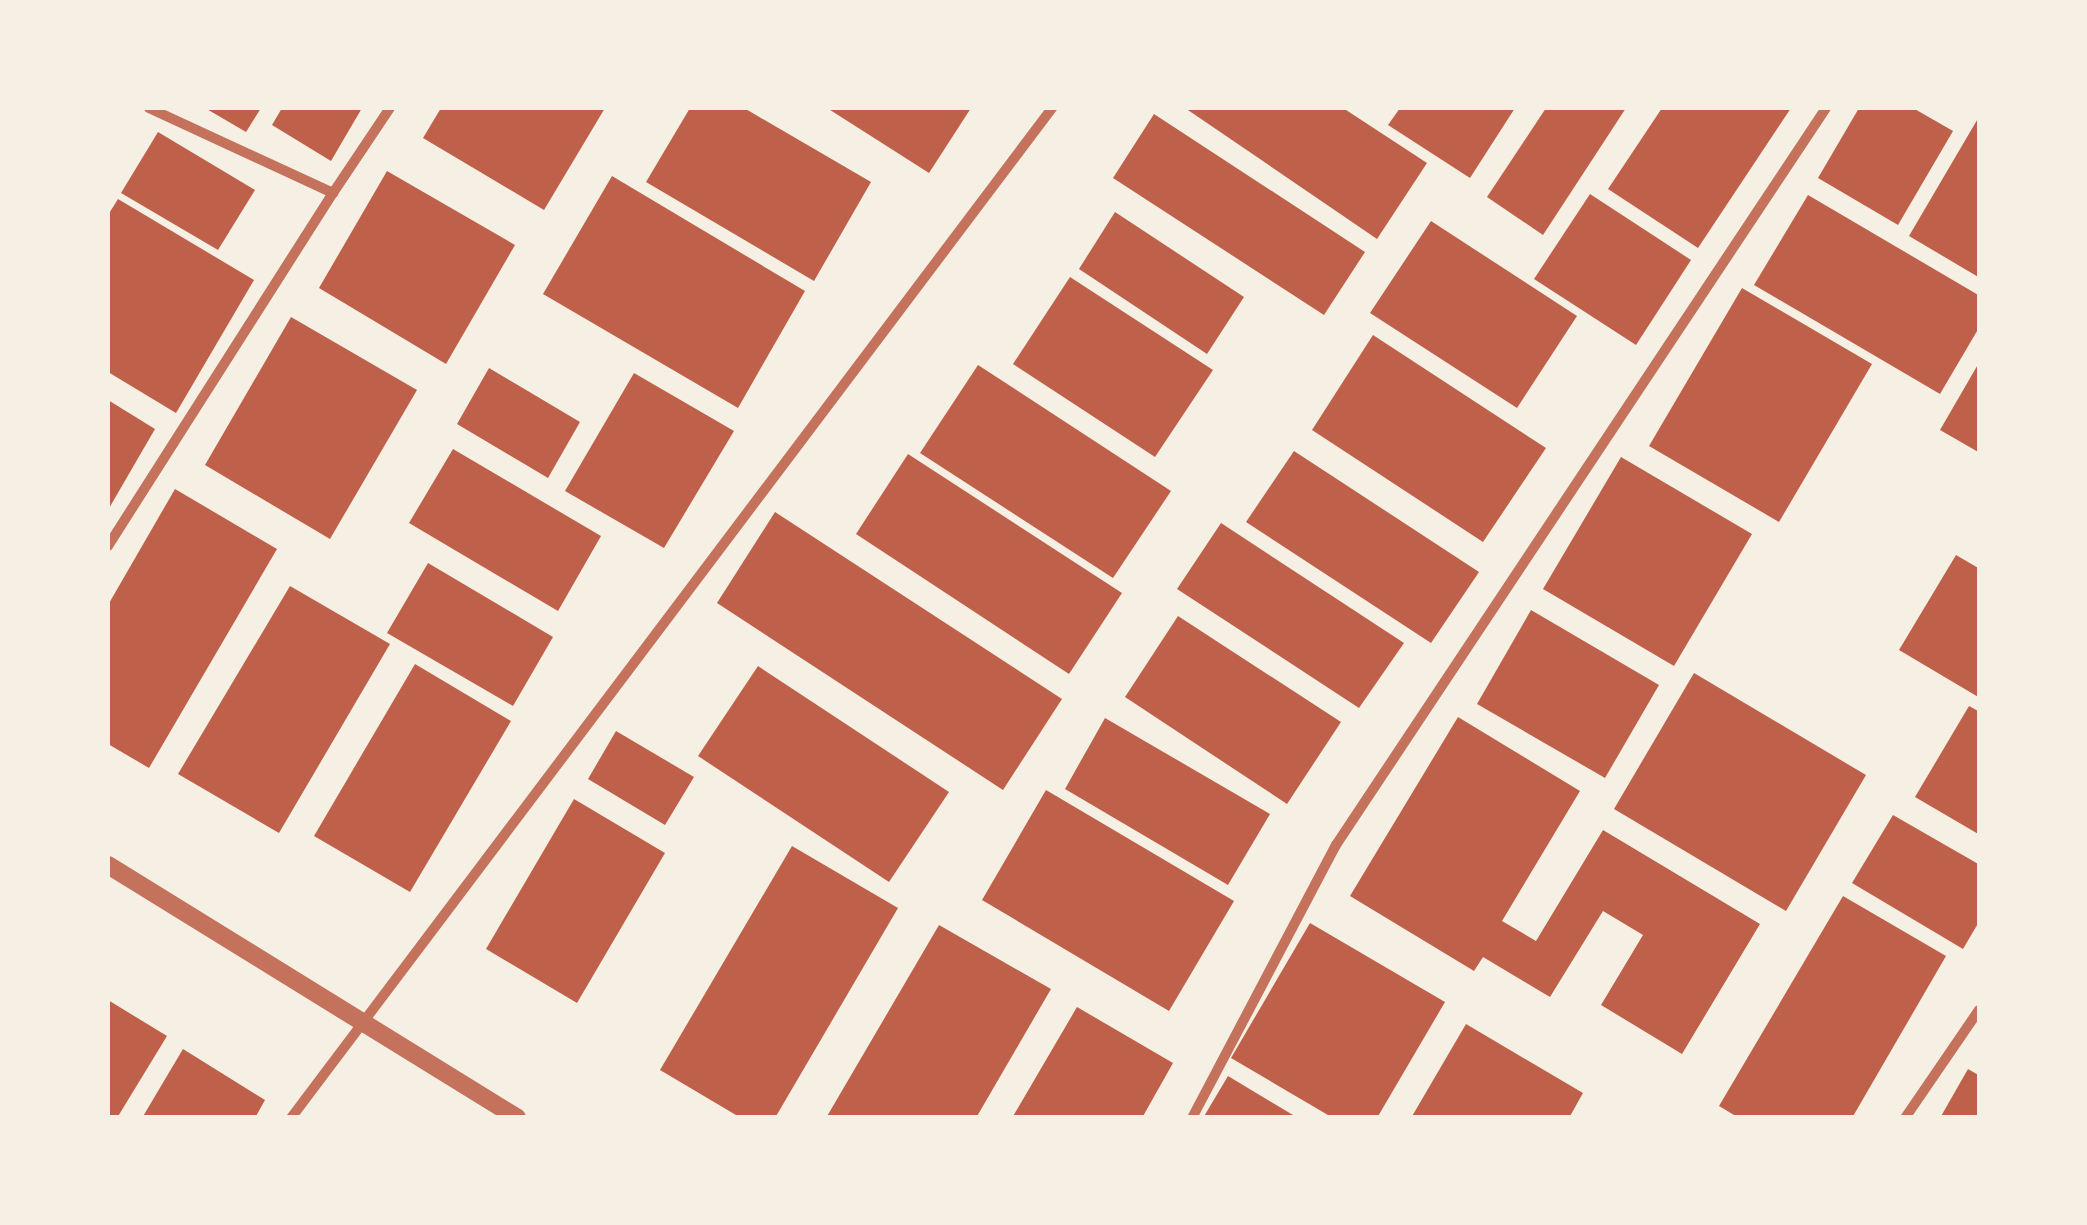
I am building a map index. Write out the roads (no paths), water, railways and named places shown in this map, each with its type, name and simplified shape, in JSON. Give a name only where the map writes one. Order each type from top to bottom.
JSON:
[{"type":"street","points":[[149,108],[334,193]]},
{"type":"street","points":[[108,546],[390,108]]},
{"type":"street","points":[[291,1118],[360,1016],[1052,108]]},
{"type":"street","points":[[1192,1118],[1336,845],[1826,108]]},
{"type":"street","points":[[108,865],[360,1016],[517,1118]]},
{"type":"street","points":[[1905,1118],[1979,1010]]}]
